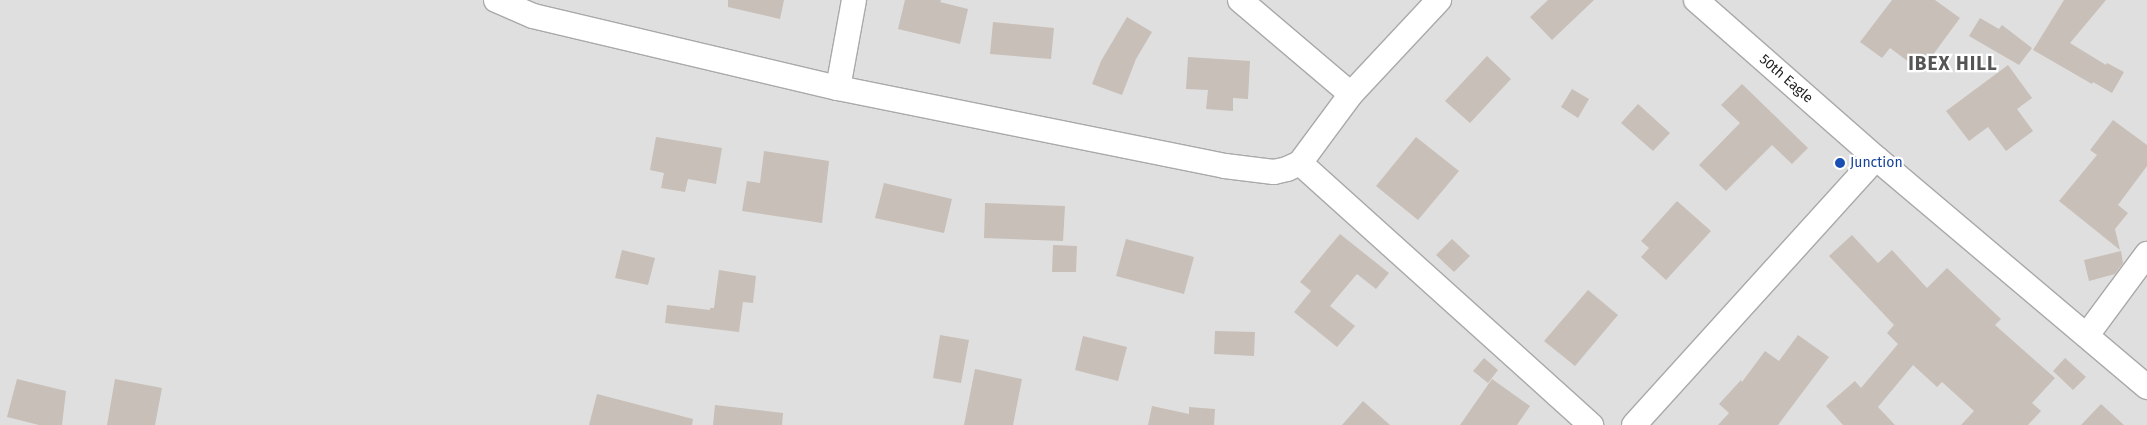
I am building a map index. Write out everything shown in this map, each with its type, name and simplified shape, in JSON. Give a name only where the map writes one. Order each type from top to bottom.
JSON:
[{"type":"street","points":[[496,0],[532,16],[838,88],[1234,167],[1274,172],[1300,163],[1351,94],[1439,0]]},
{"type":"street","points":[[838,88],[854,0]]},
{"type":"street","points":[[1240,0],[1351,94]]},
{"type":"street","name":"50th Eagle","points":[[1696,0],[1876,158],[2147,387]]},
{"type":"street","points":[[1634,425],[1876,158]]},
{"type":"street","points":[[1300,163],[1591,425]]},
{"type":"street","points":[[2087,335],[2147,254]]},
{"type":"shaded area","points":[[0,0],[2147,0],[2147,425],[0,425]]},
{"type":"building","points":[[728,0],[784,0],[780,19],[728,7]]},
{"type":"building","points":[[905,0],[941,0],[940,2],[968,9],[960,44],[898,29]]},
{"type":"building","points":[[1548,0],[1594,0],[1552,40],[1530,17]]},
{"type":"building","points":[[1892,0],[1935,0],[1960,18],[1921,71],[1890,48],[1882,58],[1860,42]]},
{"type":"building","points":[[2064,0],[2106,0],[2070,43],[2106,65],[2107,63],[2124,72],[2112,93],[2093,82],[2092,84],[2033,50]]},
{"type":"building","points":[[1127,17],[1152,32],[1136,59],[1122,95],[1092,84],[1101,61]]},
{"type":"building","points":[[1980,18],[1999,29],[2002,25],[2032,48],[2019,65],[1969,36]]},
{"type":"building","points":[[993,22],[1054,28],[1051,59],[990,54]]},
{"type":"building","points":[[1487,56],[1511,79],[1470,123],[1445,101]]},
{"type":"building","points":[[1188,57],[1250,61],[1248,99],[1233,98],[1233,111],[1206,109],[1208,90],[1186,89]]},
{"type":"building","points":[[2008,65],[2032,98],[2017,109],[2033,131],[2006,151],[1988,127],[1969,141],[1946,111]]},
{"type":"building","points":[[1742,84],[1808,148],[1792,164],[1772,145],[1726,191],[1699,165],[1740,123],[1721,105]]},
{"type":"building","points":[[1572,89],[1589,99],[1578,118],[1561,107]]},
{"type":"building","points":[[1638,104],[1670,133],[1653,151],[1621,123]]},
{"type":"building","points":[[2113,120],[2147,145],[2147,166],[2118,205],[2128,213],[2115,229],[2120,250],[2059,201],[2097,155],[2090,150]]},
{"type":"building","points":[[656,137],[722,148],[716,184],[688,179],[685,192],[661,188],[664,173],[650,170]]},
{"type":"building","points":[[1416,137],[1459,171],[1418,220],[1376,186]]},
{"type":"building","points":[[764,151],[829,161],[822,223],[742,211],[747,181],[760,183]]},
{"type":"building","points":[[884,183],[952,199],[944,233],[875,218]]},
{"type":"building","points":[[1677,201],[1711,231],[1666,280],[1641,257],[1649,248],[1641,241]]},
{"type":"building","points":[[985,203],[1065,206],[1063,241],[984,238]]},
{"type":"building","points":[[1340,234],[1389,273],[1376,289],[1357,274],[1330,306],[1355,326],[1337,347],[1294,312],[1311,291],[1300,282]]},
{"type":"building","points":[[1852,235],[1878,263],[1892,250],[1927,288],[1947,268],[2001,319],[1995,325],[2055,378],[2032,403],[2041,411],[2028,425],[1961,425],[1974,411],[1942,382],[1937,387],[1913,365],[1878,407],[1895,425],[1843,425],[1826,406],[1855,381],[1861,388],[1898,344],[1887,333],[1894,325],[1829,256]]},
{"type":"building","points":[[1126,239],[1194,257],[1184,294],[1116,276]]},
{"type":"building","points":[[1452,239],[1470,256],[1454,272],[1436,255]]},
{"type":"building","points":[[1053,245],[1077,246],[1076,272],[1052,272]]},
{"type":"building","points":[[622,250],[655,258],[648,285],[615,278]]},
{"type":"building","points":[[2121,251],[2123,263],[2115,274],[2089,281],[2084,260]]},
{"type":"building","points":[[719,270],[756,276],[753,303],[743,302],[739,332],[665,323],[667,305],[710,310],[710,308],[714,308]]},
{"type":"building","points":[[1588,290],[1618,315],[1575,366],[1544,341]]},
{"type":"building","points":[[1215,331],[1255,332],[1254,356],[1214,354]]},
{"type":"building","points":[[940,335],[969,340],[961,383],[933,378]]},
{"type":"building","points":[[1798,335],[1829,357],[1778,425],[1718,425],[1729,413],[1719,404],[1741,380],[1742,382],[1765,351],[1779,361]]},
{"type":"building","points":[[1083,336],[1127,347],[1118,381],[1075,370]]},
{"type":"building","points":[[1484,358],[1498,370],[1488,383],[1473,371]]},
{"type":"building","points":[[2065,358],[2086,377],[2073,390],[2053,371]]},
{"type":"building","points":[[975,369],[1022,379],[1013,425],[964,425]]},
{"type":"building","points":[[17,379],[66,391],[62,425],[39,425],[7,417]]},
{"type":"building","points":[[115,379],[162,388],[155,425],[107,425]]},
{"type":"building","points":[[1492,379],[1530,406],[1517,425],[1460,425]]},
{"type":"building","points":[[597,394],[693,419],[692,425],[589,425]]},
{"type":"building","points":[[1363,401],[1390,425],[1342,425]]},
{"type":"building","points":[[2101,404],[2124,425],[2081,425]]},
{"type":"building","points":[[715,405],[783,413],[782,425],[713,425]]},
{"type":"building","points":[[1152,406],[1189,414],[1189,407],[1215,409],[1214,425],[1148,425]]},
{"type":"place","name":"Junction","points":[[1840,163]]},
{"type":"district","name":"IBEX HILL","points":[[1953,64]]}]
